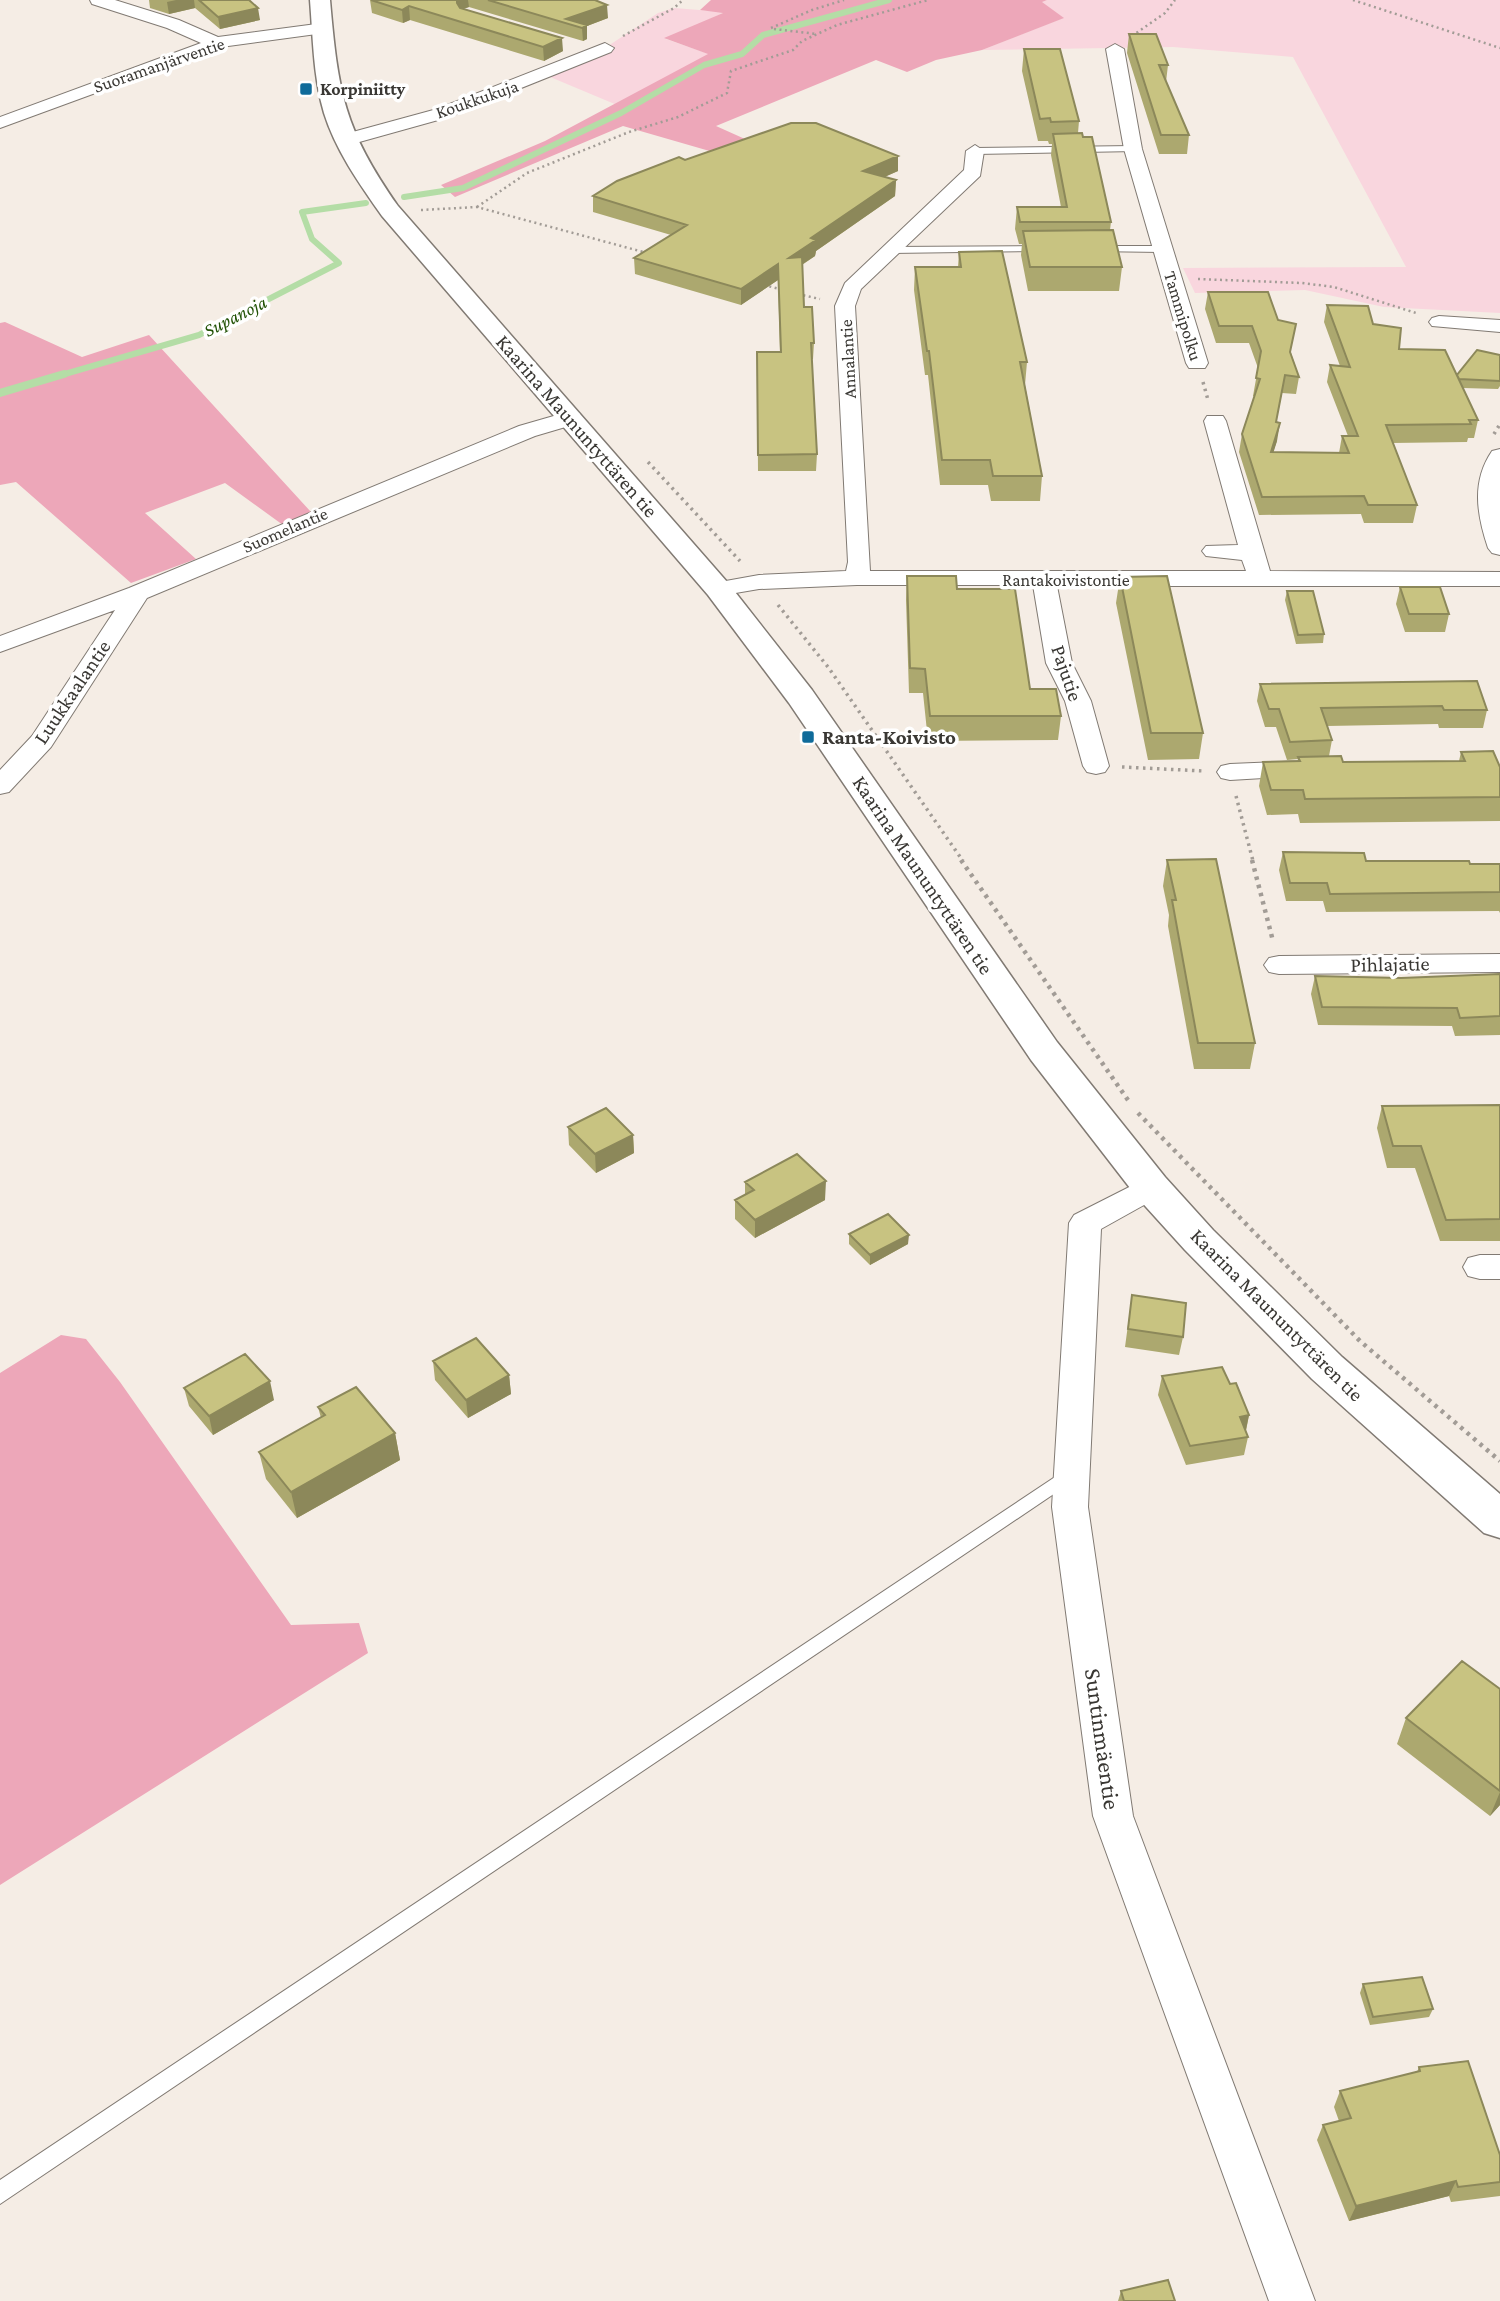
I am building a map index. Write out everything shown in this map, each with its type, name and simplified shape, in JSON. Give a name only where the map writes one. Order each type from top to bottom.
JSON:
[{"type":"main road","name":"Kaarina Maununtyttären tie","points":[[320,0],[334,111],[345,140],[367,179],[390,211],[718,589],[801,697],[1044,1051],[1151,1187],[1326,1367],[1500,1520]]},
{"type":"street","points":[[98,0],[173,24],[216,43]]},
{"type":"street","name":"Suoramanjärventie","points":[[0,123],[216,43],[324,28]]},
{"type":"street","points":[[569,45],[600,50]]},
{"type":"street","name":"Koukkukuja","points":[[345,140],[371,135],[458,105],[600,50]]},
{"type":"street","name":"Tammipolku","points":[[1115,50],[1133,149],[1161,248],[1173,278],[1186,335],[1197,363]]},
{"type":"street","name":"Annalantie","points":[[857,578],[860,562],[845,306],[852,288],[973,172],[975,151]]},
{"type":"street","points":[[1439,322],[1500,326]]},
{"type":"street","name":"Suomelantie","points":[[0,645],[138,593],[527,430],[571,418]]},
{"type":"street","points":[[1215,421],[1260,580]]},
{"type":"street","points":[[1500,456],[1489,478],[1488,495],[1493,528],[1500,548]]},
{"type":"street","points":[[1214,551],[1251,553]]},
{"type":"street","name":"Rantakoivistontie","points":[[718,589],[759,582],[857,578],[1500,579]]},
{"type":"street","name":"Pajutie","points":[[1044,580],[1059,663],[1078,701],[1096,766]]},
{"type":"street","name":"Luukkaalantie","points":[[0,786],[42,741],[138,593]]},
{"type":"street","points":[[1230,772],[1326,769]]},
{"type":"street","name":"Pihlajatie","points":[[1279,965],[1500,962]]},
{"type":"street","name":"Suntinmäentie","points":[[1151,1187],[1085,1223],[1070,1507],[1113,1816],[1292,2301]]},
{"type":"lane","points":[[975,151],[1133,149]]},
{"type":"lane","points":[[1080,249],[1161,248]]},
{"type":"lane","points":[[891,250],[1053,249]]},
{"type":"lane","points":[[0,2193],[1072,1472]]},
{"type":"path","points":[[600,50],[674,8],[683,0]]},
{"type":"path","points":[[822,34],[771,29],[812,10],[844,0]]},
{"type":"path","points":[[477,207],[527,173],[629,132],[678,117],[727,93],[731,71],[793,50],[802,41],[837,25],[928,0]]},
{"type":"path","points":[[1115,50],[1142,27],[1165,13],[1175,0]]},
{"type":"path","points":[[1353,0],[1500,48]]},
{"type":"path","points":[[419,210],[477,207],[657,256]]},
{"type":"path","points":[[1173,278],[1290,282],[1334,287],[1439,322]]},
{"type":"path","points":[[758,283],[845,306]]},
{"type":"path","name":"Tammipolku","points":[[1197,363],[1215,421]]},
{"type":"path","points":[[1096,766],[1230,772],[1279,965]]},
{"type":"shaded area","points":[[711,0],[1047,0],[1042,2],[1064,18],[982,50],[936,60],[907,72],[876,60],[716,126],[745,139],[713,152],[623,126],[455,197],[441,185],[545,141],[708,54],[664,38],[723,13],[700,10]]},
{"type":"shaded area","points":[[1500,0],[1500,313],[1384,307],[1305,290],[1195,293],[1183,268],[1406,267],[1293,57],[1173,47],[982,50],[1063,18],[1041,2]]},
{"type":"shaded area","points":[[674,8],[725,12],[666,39],[709,54],[617,105],[543,74],[605,48],[658,13]]},
{"type":"shaded area","points":[[5,322],[82,357],[149,335],[311,512],[283,525],[225,483],[145,513],[196,559],[131,583],[16,482],[0,485],[0,323]]},
{"type":"shaded area","points":[[61,1335],[86,1339],[120,1382],[291,1625],[359,1623],[368,1653],[0,1885],[0,1373]]},
{"type":"building","points":[[199,0],[249,0],[258,8],[218,17]]},
{"type":"building","points":[[371,0],[457,0],[460,8],[562,38],[543,47],[409,6],[402,10]]},
{"type":"building","points":[[488,0],[595,0],[607,5],[566,19],[587,25],[582,28]]},
{"type":"building","points":[[1129,34],[1156,34],[1168,65],[1159,65],[1189,135],[1161,135]]},
{"type":"building","points":[[1024,49],[1060,49],[1079,121],[1051,122],[1050,118],[1040,119]]},
{"type":"building","points":[[791,123],[816,123],[898,156],[863,171],[896,180],[811,238],[816,240],[789,258],[802,257],[804,307],[812,307],[814,343],[811,343],[817,454],[758,455],[757,352],[781,352],[778,264],[741,289],[634,258],[687,225],[593,196],[617,181],[679,157],[685,160]]},
{"type":"building","points":[[1082,133],[1083,137],[1092,137],[1111,222],[1020,222],[1017,207],[1067,207],[1053,134]]},
{"type":"building","points":[[1113,230],[1122,267],[1030,267],[1023,231]]},
{"type":"building","points":[[1002,251],[1027,362],[1020,362],[1042,476],[993,476],[990,460],[942,460],[929,351],[915,267],[961,267],[959,252]]},
{"type":"building","points":[[1208,292],[1268,292],[1278,320],[1296,324],[1290,352],[1299,377],[1285,375],[1276,422],[1280,423],[1271,452],[1349,453],[1342,436],[1358,436],[1330,365],[1350,367],[1327,305],[1368,306],[1373,324],[1401,328],[1399,349],[1445,350],[1478,420],[1469,420],[1471,424],[1386,425],[1417,505],[1368,505],[1364,496],[1262,497],[1242,434],[1260,379],[1256,378],[1261,351],[1252,326],[1219,326]]},
{"type":"building","points":[[1477,350],[1500,355],[1500,381],[1459,379],[1457,375]]},
{"type":"building","points":[[907,576],[956,576],[957,589],[1015,589],[1030,689],[1056,689],[1061,716],[930,716],[925,669],[910,668]]},
{"type":"building","points":[[1167,576],[1203,733],[1151,733],[1120,577]]},
{"type":"building","points":[[1400,587],[1440,587],[1449,614],[1409,614]]},
{"type":"building","points":[[1287,591],[1313,591],[1324,634],[1298,635]]},
{"type":"building","points":[[1477,681],[1487,710],[1444,710],[1442,706],[1321,708],[1332,740],[1290,742],[1279,709],[1269,709],[1260,684]]},
{"type":"building","points":[[1493,751],[1500,767],[1500,797],[1305,799],[1303,790],[1271,790],[1263,762],[1300,761],[1298,757],[1341,756],[1343,762],[1465,761],[1461,752]]},
{"type":"building","points":[[1283,852],[1364,853],[1366,861],[1469,861],[1470,864],[1500,864],[1500,892],[1330,894],[1327,883],[1290,883]]},
{"type":"building","points":[[1216,859],[1255,1043],[1198,1043],[1172,900],[1176,900],[1167,860]]},
{"type":"building","points":[[1500,974],[1500,1016],[1460,1018],[1457,1008],[1322,1007],[1315,976],[1401,978]]},
{"type":"building","points":[[1500,1105],[1500,1219],[1446,1220],[1421,1146],[1393,1146],[1382,1106]]},
{"type":"building","points":[[606,1108],[633,1135],[595,1154],[568,1127]]},
{"type":"building","points":[[797,1154],[826,1181],[755,1220],[735,1200],[754,1190],[745,1182]]},
{"type":"building","points":[[888,1214],[909,1235],[870,1255],[849,1234]]},
{"type":"building","points":[[1132,1295],[1186,1303],[1183,1337],[1128,1329]]},
{"type":"building","points":[[476,1338],[509,1375],[466,1400],[433,1361]]},
{"type":"building","points":[[245,1354],[270,1381],[209,1416],[184,1388]]},
{"type":"building","points":[[1222,1367],[1230,1384],[1236,1383],[1249,1415],[1240,1417],[1248,1437],[1190,1446],[1162,1376]]},
{"type":"building","points":[[356,1387],[395,1433],[291,1492],[259,1452],[325,1415],[318,1407]]},
{"type":"building","points":[[1462,1661],[1500,1689],[1500,1791],[1406,1718]]},
{"type":"building","points":[[1422,1977],[1433,2009],[1373,2017],[1363,1984]]},
{"type":"building","points":[[1468,2061],[1500,2155],[1500,2182],[1458,2187],[1456,2181],[1356,2206],[1323,2125],[1351,2118],[1340,2091],[1420,2071],[1419,2067]]},
{"type":"building","points":[[1168,2280],[1175,2301],[1124,2301],[1121,2291]]},
{"type":"waterway","points":[[404,197],[463,188],[621,113],[704,65],[742,54],[763,35],[889,0]]},
{"type":"waterway","name":"Supanoja","points":[[58,376],[199,335],[339,263],[312,239],[302,212],[366,203]]},
{"type":"waterway","name":"Supanoja","points":[[0,393],[64,374]]},
{"type":"place","name":"Korpiniitty","points":[[306,89]]},
{"type":"place","name":"Ranta-Koivisto","points":[[808,737]]}]
